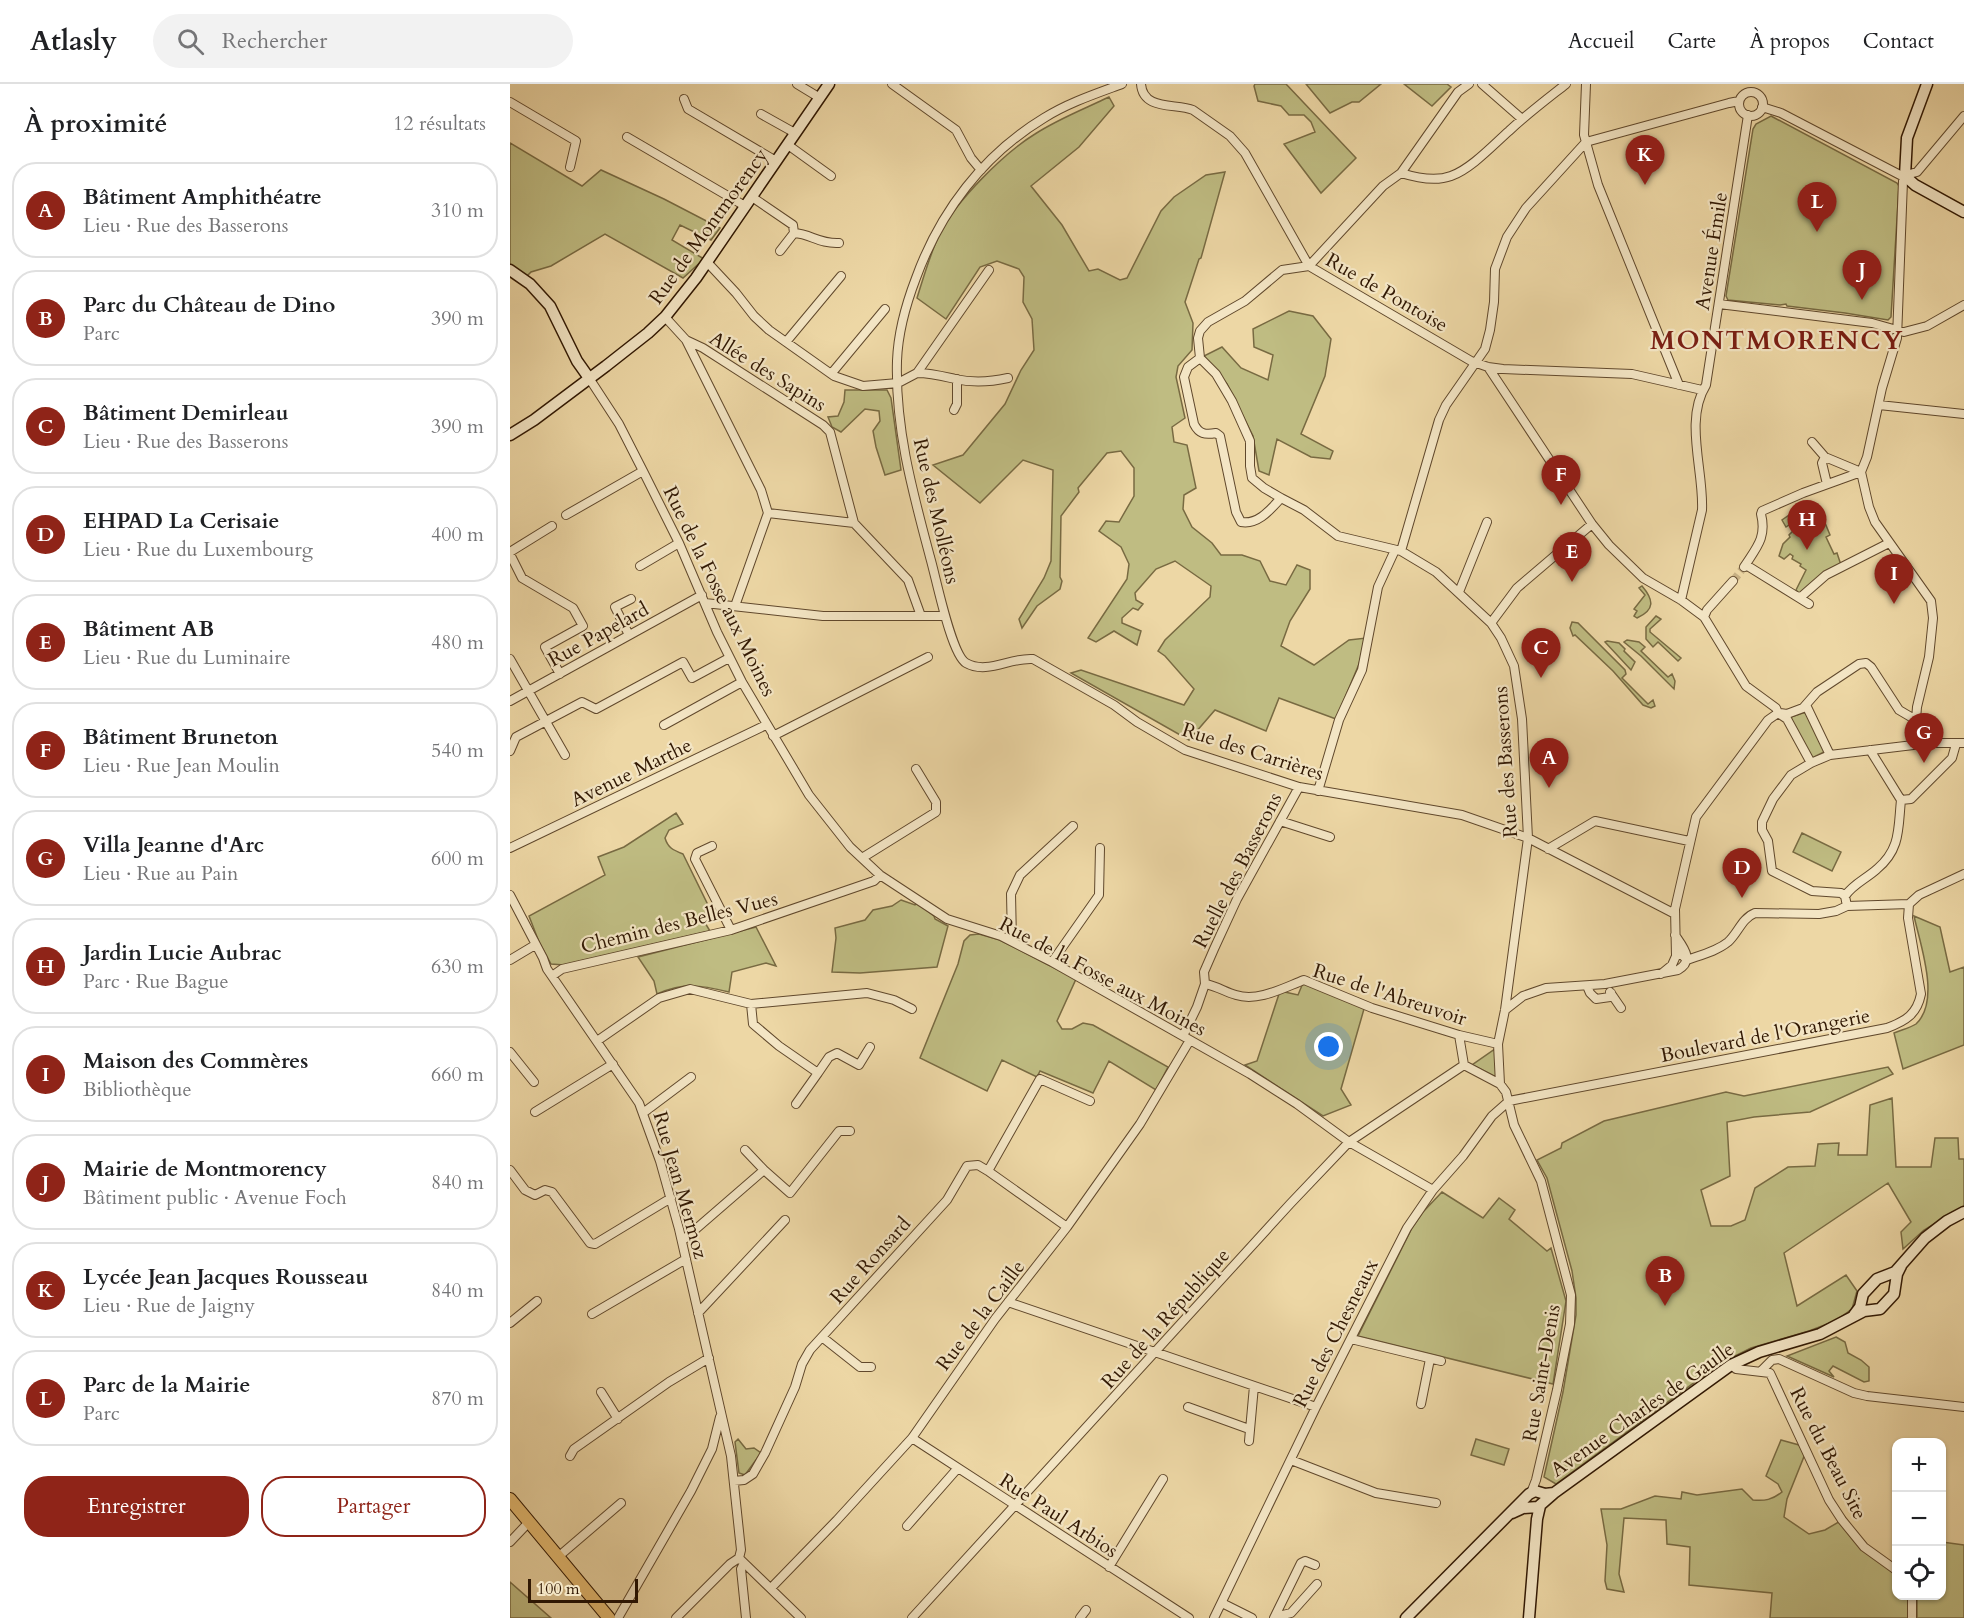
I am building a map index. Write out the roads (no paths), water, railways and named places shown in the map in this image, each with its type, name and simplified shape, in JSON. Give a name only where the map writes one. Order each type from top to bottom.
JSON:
[{"type":"main road","name":"Rue de Montmorency","points":[[510,435],[534,420],[648,333],[665,317],[707,262],[829,84]]},
{"type":"main road","points":[[1927,84],[1907,138],[1905,176],[1915,185],[1964,212]]},
{"type":"main road","points":[[510,270],[530,284],[550,306],[589,378]]},
{"type":"main road","name":"Avenue Charles de Gaulle","points":[[1852,1317],[1859,1310],[1863,1297],[1877,1279],[1895,1272],[1925,1238],[1947,1221],[1964,1212]]},
{"type":"main road","name":"Avenue Charles de Gaulle","points":[[1536,1499],[1554,1493],[1731,1365],[1759,1352],[1820,1334],[1864,1311],[1876,1311],[1894,1294],[1901,1266]]},
{"type":"main road","points":[[1886,1276],[1893,1279],[1895,1283]]},
{"type":"main road","points":[[1863,1297],[1863,1304],[1870,1310]]},
{"type":"main road","points":[[510,1499],[609,1618]]},
{"type":"main road","points":[[1406,1618],[1512,1513],[1536,1499],[1537,1519],[1529,1618]]},
{"type":"street","points":[[797,84],[820,98]]},
{"type":"street","points":[[892,84],[956,130],[971,158],[981,170]]},
{"type":"street","name":"Rue des Molléons","points":[[945,616],[906,462],[897,360],[901,330],[910,294],[924,255],[952,205],[981,170],[1027,129],[1044,118],[1072,103],[1122,84]]},
{"type":"street","name":"Rue de Pontoise","points":[[1142,84],[1141,88],[1147,98],[1156,103],[1187,107],[1230,136],[1253,164],[1309,266],[1475,362],[1488,367],[1510,369],[1632,374],[1702,390]]},
{"type":"street","points":[[1281,498],[1262,517],[1250,523],[1241,522],[1236,512],[1220,436],[1216,433],[1206,435],[1197,431],[1194,424],[1184,376],[1188,367],[1200,358],[1198,338],[1200,331],[1217,315],[1245,301],[1282,270],[1309,266],[1383,186],[1401,172],[1458,92],[1469,84]]},
{"type":"street","points":[[1482,84],[1522,119]]},
{"type":"street","points":[[1401,172],[1432,179],[1452,176],[1464,170],[1566,84]]},
{"type":"street","points":[[1586,84],[1584,132],[1598,185],[1679,385]]},
{"type":"street","points":[[1753,88],[1761,99],[1762,107],[1755,114],[1748,115],[1742,111],[1739,101],[1742,95],[1753,88]]},
{"type":"street","points":[[684,99],[688,109],[776,161]]},
{"type":"street","points":[[1318,791],[1339,720],[1362,670],[1378,587],[1398,550],[1439,420],[1485,349],[1494,302],[1494,275],[1507,237],[1526,207],[1586,142],[1739,101]]},
{"type":"street","points":[[510,102],[576,141],[570,167]]},
{"type":"street","points":[[1762,107],[1780,113],[1895,174],[1905,176],[1917,172],[1964,116]]},
{"type":"street","points":[[761,114],[795,133]]},
{"type":"street","name":"Avenue Émile","points":[[1681,600],[1702,510],[1701,462],[1696,424],[1702,390],[1706,385],[1748,115]]},
{"type":"street","points":[[627,137],[745,206]]},
{"type":"street","points":[[788,145],[831,176]]},
{"type":"street","points":[[1905,176],[1897,338],[1888,364],[1867,457],[1861,472],[1869,507],[1878,528],[1931,601],[1933,618],[1929,657],[1916,720],[1922,744]]},
{"type":"street","points":[[752,196],[793,225],[794,233],[780,251]]},
{"type":"street","points":[[794,233],[802,233],[821,243],[839,243]]},
{"type":"street","points":[[707,262],[754,316],[786,342],[831,374],[863,386],[898,383],[917,373],[989,270]]},
{"type":"street","points":[[786,342],[841,276]]},
{"type":"street","points":[[1719,304],[1872,323],[1897,331],[1910,332],[1927,326],[1964,305]]},
{"type":"street","points":[[831,374],[885,309]]},
{"type":"street","name":"Allée des Sapins","points":[[665,317],[686,340],[703,348],[823,425],[833,440],[854,523],[908,580],[921,616]]},
{"type":"street","points":[[686,340],[763,496],[768,513],[735,606]]},
{"type":"street","name":"Rue des Basserons","points":[[1200,358],[1216,374],[1232,400],[1250,441],[1252,478],[1264,488],[1304,510],[1338,536],[1398,550],[1436,572],[1491,623],[1514,666],[1522,719],[1528,838],[1505,1010],[1498,1044],[1500,1084]]},
{"type":"street","points":[[1488,367],[1592,524],[1609,545],[1643,578],[1681,600],[1704,617],[1746,686],[1776,708],[1778,713],[1786,719],[1810,763]]},
{"type":"street","points":[[1498,381],[1498,374],[1510,369]]},
{"type":"street","points":[[917,373],[930,373],[957,380],[989,382],[1008,378]]},
{"type":"street","name":"Rue de la Fosse aux Moines","points":[[589,378],[619,424],[643,471],[679,543],[729,658],[742,682],[766,725],[823,815],[850,847],[880,875],[946,919],[1001,936],[1052,962],[1276,1090],[1349,1142],[1434,1190]]},
{"type":"street","points":[[954,410],[957,404],[957,380]]},
{"type":"street","points":[[1879,405],[1964,414]]},
{"type":"street","points":[[1812,442],[1825,457],[1861,472]]},
{"type":"street","points":[[1825,457],[1822,463],[1827,484]]},
{"type":"street","points":[[566,515],[643,471]]},
{"type":"street","points":[[1809,604],[1745,566],[1763,534],[1762,511],[1861,472]]},
{"type":"street","points":[[768,513],[854,523]]},
{"type":"street","points":[[1459,592],[1487,522]]},
{"type":"street","points":[[1491,623],[1516,588],[1592,524]]},
{"type":"street","points":[[552,526],[510,553],[522,578],[573,608],[583,626],[545,647],[560,674]]},
{"type":"street","points":[[640,566],[679,543]]},
{"type":"street","points":[[1798,597],[1826,575],[1889,543]]},
{"type":"street","points":[[1704,617],[1707,610],[1733,581]]},
{"type":"street","name":"Rue Papelard","points":[[510,701],[702,595]]},
{"type":"street","points":[[629,635],[615,607],[631,599]]},
{"type":"street","points":[[705,603],[823,616],[945,616]]},
{"type":"street","name":"Rue des Carrières","points":[[945,616],[958,654],[968,664],[990,667],[1022,659],[1033,659],[1114,705],[1137,722],[1185,750],[1299,787],[1462,815],[1528,838],[1675,914]]},
{"type":"street","points":[[773,736],[928,657]]},
{"type":"street","points":[[510,658],[565,754]]},
{"type":"street","points":[[510,751],[516,737],[582,702],[596,709],[683,662],[692,678],[729,658]]},
{"type":"street","points":[[1661,974],[1672,965],[1676,949],[1675,914],[1696,817],[1768,720],[1778,713],[1790,713],[1806,705],[1817,692],[1859,664],[1866,663],[1899,710],[1916,720]]},
{"type":"street","points":[[664,725],[742,682]]},
{"type":"street","points":[[1806,705],[1830,755]]},
{"type":"street","name":"Avenue Marthe","points":[[510,848],[766,725]]},
{"type":"street","points":[[1845,896],[1840,893],[1812,891],[1772,871],[1768,841],[1762,830],[1762,822],[1773,799],[1791,775],[1810,763],[1830,755],[1922,744],[1960,743],[1952,758],[1911,800],[1901,800]]},
{"type":"street","points":[[1847,906],[1845,896],[1850,888],[1878,869],[1895,845],[1899,834],[1901,800],[1870,750]]},
{"type":"street","points":[[862,858],[936,812],[936,802],[916,769]]},
{"type":"street","name":"Ruelle des Basserons","points":[[1186,1038],[1205,984],[1204,972],[1214,949],[1238,899],[1299,787]]},
{"type":"street","points":[[1280,820],[1330,837]]},
{"type":"street","points":[[1548,849],[1595,821],[1689,841]]},
{"type":"street","points":[[1012,941],[1011,894],[1020,875],[1073,826]]},
{"type":"street","points":[[712,846],[697,853],[695,859],[731,930]]},
{"type":"street","points":[[1052,962],[1099,895],[1100,848]]},
{"type":"street","points":[[1687,960],[1724,944],[1751,915],[1759,913],[1819,914],[1847,906],[1909,904],[1919,895],[1964,874]]},
{"type":"street","name":"Chemin des Belles Vues","points":[[552,976],[562,969],[731,930],[874,880],[880,875]]},
{"type":"street","name":"Rue Jean Mermoz","points":[[510,895],[552,976],[613,1064],[643,1113],[671,1198],[731,1456],[746,1618]]},
{"type":"street","name":"Boulevard de l'Orangerie","points":[[1509,1101],[1887,1028],[1900,1023],[1911,1016],[1919,1006],[1921,994],[1908,918],[1909,904]]},
{"type":"street","points":[[1505,1010],[1523,996],[1554,986],[1605,984],[1678,970],[1687,960],[1687,953],[1675,934]]},
{"type":"street","points":[[510,960],[535,945]]},
{"type":"street","points":[[1676,949],[1687,960]]},
{"type":"street","name":"Rue de l'Abreuvoir","points":[[1205,984],[1236,995],[1253,998],[1304,980],[1372,1008],[1459,1035],[1498,1044]]},
{"type":"street","points":[[1605,984],[1621,1008]]},
{"type":"street","points":[[1587,986],[1592,997],[1596,999],[1610,997],[1611,993]]},
{"type":"street","points":[[597,1041],[659,998],[682,990],[696,990],[751,1004],[867,993],[894,1000],[912,1009]]},
{"type":"street","points":[[751,1004],[753,1024],[779,1046],[818,1073]]},
{"type":"street","points":[[1459,1035],[1464,1065],[1500,1084],[1509,1101]]},
{"type":"street","name":"Rue de la Caille","points":[[771,1588],[912,1438],[1008,1302],[1066,1227],[1140,1124],[1186,1038]]},
{"type":"street","points":[[796,1104],[832,1054],[840,1054],[859,1065],[870,1047]]},
{"type":"street","points":[[510,1052],[534,1083]]},
{"type":"street","points":[[535,1112],[613,1064]]},
{"type":"street","name":"Rue de la République","points":[[912,1618],[1290,1203],[1349,1142],[1464,1065]]},
{"type":"street","points":[[643,1113],[691,1077]]},
{"type":"street","points":[[1066,1227],[988,1171],[1040,1079],[1090,1101]]},
{"type":"street","name":"Rue des Chesneaux","points":[[1214,1618],[1316,1407],[1407,1228],[1492,1116],[1509,1101]]},
{"type":"street","name":"Rue Saint-Denis","points":[[1509,1101],[1514,1125],[1545,1193],[1568,1283],[1571,1305],[1557,1390],[1536,1480],[1536,1499]]},
{"type":"street","points":[[745,1150],[790,1193],[839,1131],[850,1131]]},
{"type":"street","name":"Rue Ronsard","points":[[734,1481],[744,1480],[753,1474],[788,1403],[806,1357],[822,1337],[947,1200],[967,1166],[978,1164],[988,1171]]},
{"type":"street","points":[[510,1170],[525,1190],[534,1195],[545,1190],[552,1192],[590,1242],[595,1244],[671,1198]]},
{"type":"street","points":[[682,1241],[764,1170]]},
{"type":"street","points":[[698,1313],[785,1220]]},
{"type":"street","points":[[592,1314],[686,1259]]},
{"type":"street","points":[[510,1323],[537,1301]]},
{"type":"street","points":[[1008,1302],[1316,1407]]},
{"type":"street","points":[[822,1337],[860,1367],[871,1367]]},
{"type":"street","points":[[1351,1339],[1441,1361]]},
{"type":"street","points":[[570,1456],[574,1449],[669,1382],[709,1358]]},
{"type":"street","points":[[1421,1404],[1430,1359]]},
{"type":"street","points":[[1731,1365],[1736,1369],[1762,1370],[1772,1360],[1779,1359],[1854,1393],[1964,1407]]},
{"type":"street","name":"Rue du Beau Site","points":[[1762,1370],[1770,1373],[1829,1500],[1842,1520],[1864,1547],[1892,1567]]},
{"type":"street","points":[[1249,1441],[1254,1386]]},
{"type":"street","points":[[601,1392],[618,1419]]},
{"type":"street","points":[[1188,1407],[1249,1429]]},
{"type":"street","name":"Rue Jean Mermoz","points":[[618,1618],[691,1491],[712,1449],[721,1411]]},
{"type":"street","name":"Rue Paul Arbios","points":[[912,1438],[1189,1618]]},
{"type":"street","points":[[712,1449],[722,1447],[729,1451]]},
{"type":"street","points":[[1291,1460],[1376,1493],[1436,1503]]},
{"type":"street","points":[[907,1526],[957,1469]]},
{"type":"street","points":[[1109,1567],[1163,1479]]},
{"type":"street","points":[[558,1557],[621,1503]]},
{"type":"street","points":[[510,1542],[529,1522]]},
{"type":"street","points":[[676,1618],[730,1564],[741,1561],[801,1618]]},
{"type":"street","points":[[1275,1617],[1301,1563],[1305,1561],[1315,1565]]},
{"type":"street","points":[[1275,1617],[1291,1613],[1317,1584]]},
{"type":"street","points":[[1912,1600],[1912,1618]]},
{"type":"street","points":[[1222,1603],[1252,1618]]},
{"type":"street","points":[[1080,1618],[1086,1610]]},
{"type":"tunnel","points":[[1733,581],[1744,567]]},
{"type":"place","name":"Lycée Jean Jacques Rousseau","points":[[1645,185]]},
{"type":"place","name":"Parc de la Mairie","points":[[1817,232]]},
{"type":"place","name":"Mairie de Montmorency","points":[[1862,300]]},
{"type":"place","name":"Bâtiment Bruneton","points":[[1561,505]]},
{"type":"place","name":"Jardin Lucie Aubrac","points":[[1807,550]]},
{"type":"place","name":"Bâtiment AB","points":[[1572,582]]},
{"type":"place","name":"Maison des Commères","points":[[1894,604]]},
{"type":"place","name":"Bâtiment Demirleau","points":[[1541,678]]},
{"type":"place","name":"Villa Jeanne d'Arc","points":[[1924,763]]},
{"type":"place","name":"Bâtiment Amphithéatre","points":[[1549,788]]},
{"type":"place","name":"EHPAD La Cerisaie","points":[[1742,898]]},
{"type":"place","name":"Parc du Château de Dino","points":[[1665,1306]]},
{"type":"district","name":"MONTMORENCY","points":[[1777,340]]}]
